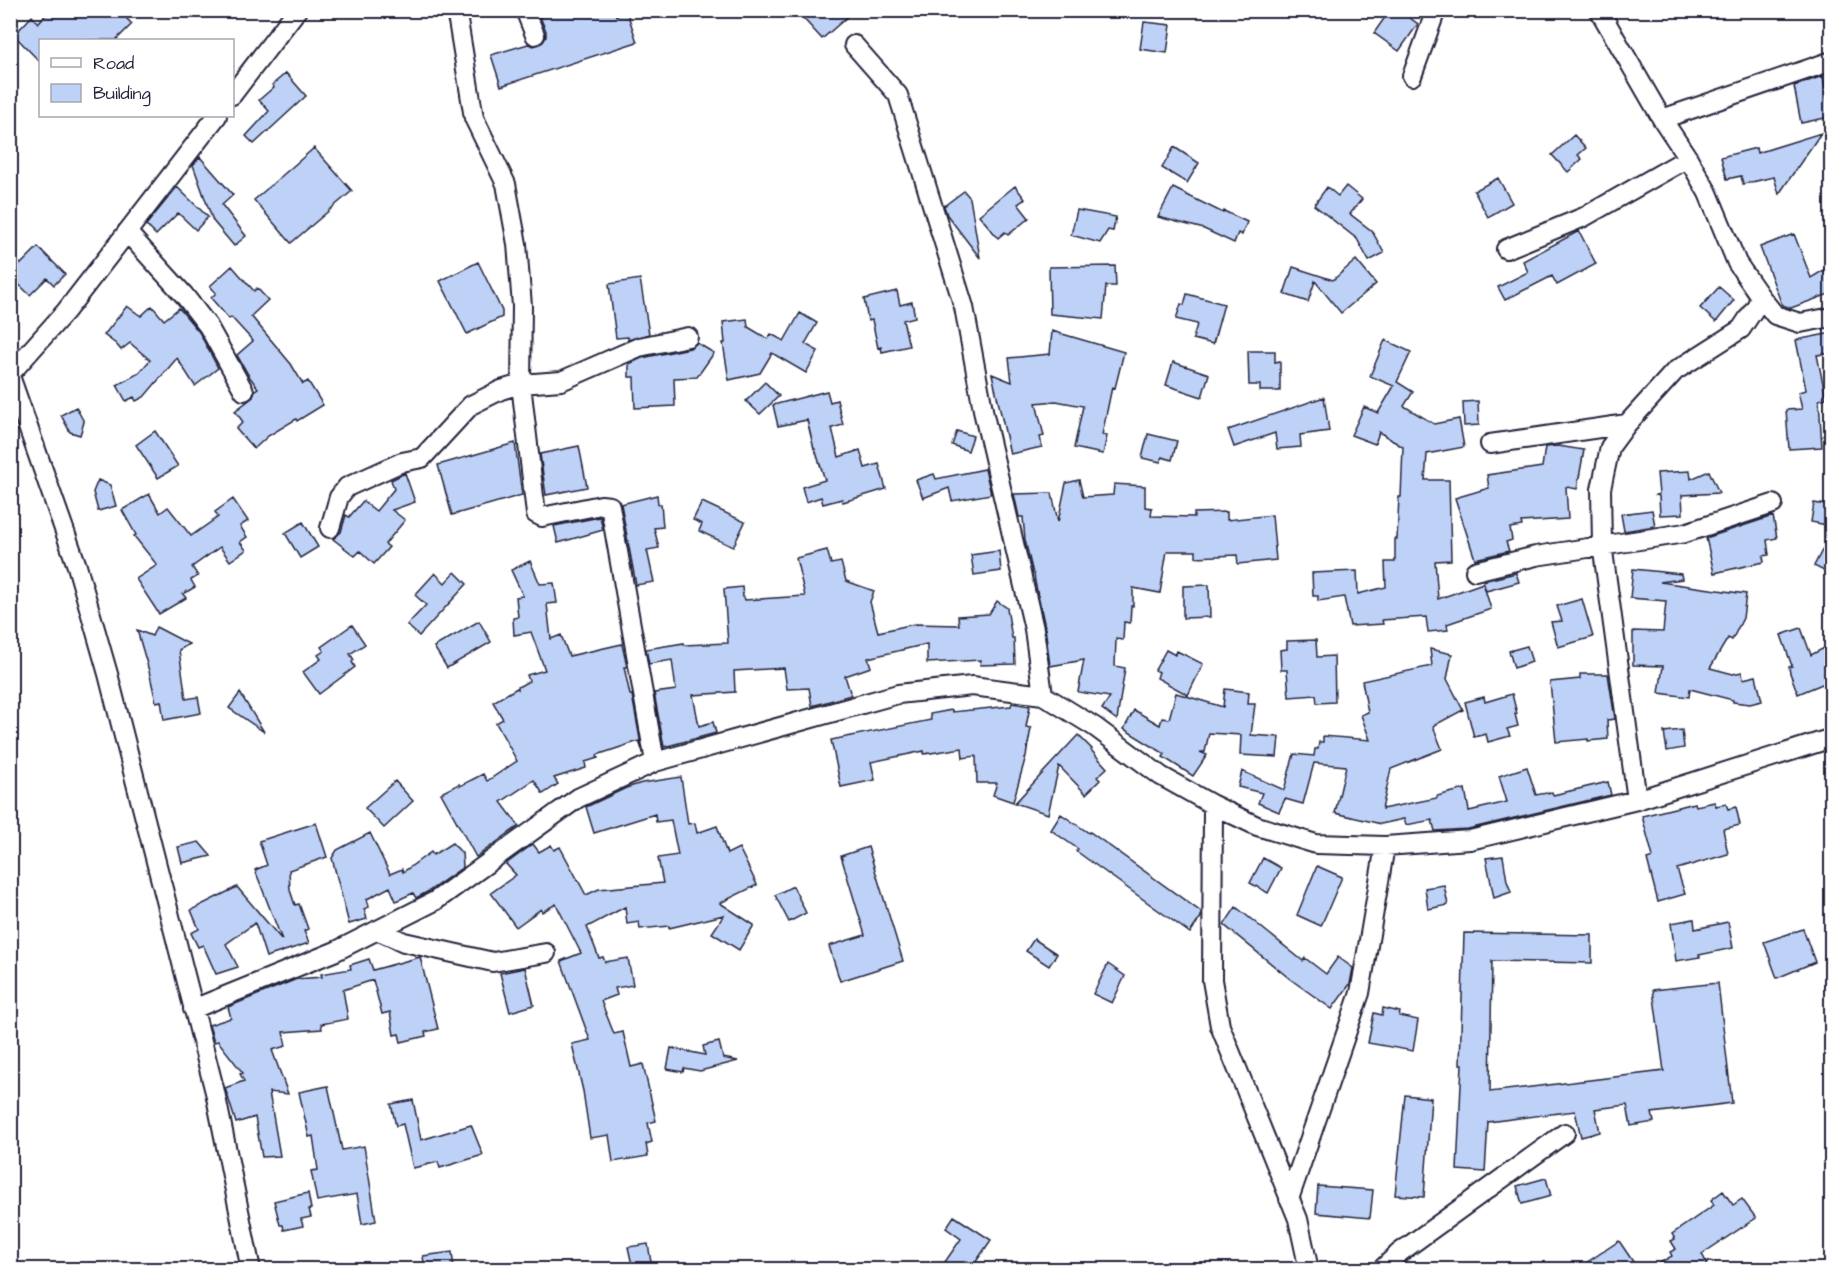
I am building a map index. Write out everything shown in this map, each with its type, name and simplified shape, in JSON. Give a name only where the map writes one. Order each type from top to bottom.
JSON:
[{"type":"street","points":[[234,92],[297,10]]},
{"type":"street","points":[[454,10],[458,21],[474,118],[506,184],[517,244],[522,306],[521,384],[536,514],[542,517],[601,505],[610,506],[655,762]]},
{"type":"street","points":[[525,10],[535,35]]},
{"type":"street","points":[[1412,76],[1436,10]]},
{"type":"street","points":[[1599,10],[1708,193],[1737,263],[1760,296],[1775,315],[1800,323],[1832,317]]},
{"type":"street","points":[[854,45],[898,95],[964,307],[984,415],[1034,629],[1044,695]]},
{"type":"street","points":[[1662,119],[1832,61]]},
{"type":"street","points":[[216,117],[66,311],[10,375],[76,566],[108,674],[215,1092],[251,1269]]},
{"type":"street","points":[[1506,249],[1584,217],[1688,158]]},
{"type":"street","points":[[127,232],[184,295],[208,326],[244,391]]},
{"type":"street","points":[[1637,800],[1602,544],[1601,489],[1610,447],[1627,424],[1676,371],[1741,329],[1757,305],[1760,296]]},
{"type":"street","points":[[330,528],[339,497],[347,487],[402,462],[422,458],[471,405],[501,390],[521,384],[561,381],[639,347],[688,337]]},
{"type":"street","points":[[1490,444],[1627,424]]},
{"type":"street","points":[[1475,571],[1536,556],[1685,532],[1773,504]]},
{"type":"street","points":[[193,1010],[336,951],[435,901],[578,798],[655,762],[898,694],[972,686],[1044,695],[1095,727],[1161,776],[1213,805],[1257,826],[1316,844],[1385,846],[1470,840],[1637,800],[1832,738]]},
{"type":"street","points":[[1213,805],[1212,980],[1220,1026],[1298,1219],[1309,1269]]},
{"type":"street","points":[[1289,1198],[1360,993],[1385,846]]},
{"type":"street","points":[[377,930],[404,942],[493,962],[546,953]]},
{"type":"street","points":[[1382,1269],[1399,1253],[1565,1133]]},
{"type":"building","points":[[50,10],[118,10],[132,24],[117,39],[39,39],[39,61],[14,35],[32,16],[38,23]]},
{"type":"building","points":[[537,10],[615,10],[616,16],[627,12],[637,42],[501,86],[491,55],[543,42],[546,31]]},
{"type":"building","points":[[812,10],[855,10],[822,39],[803,18]]},
{"type":"building","points":[[1390,10],[1399,10],[1418,24],[1399,51],[1374,33]]},
{"type":"building","points":[[1144,22],[1171,25],[1167,53],[1140,49]]},
{"type":"building","points":[[286,73],[306,96],[254,144],[246,136],[269,111],[259,100]]},
{"type":"building","points":[[1823,76],[1830,117],[1801,123],[1794,86]]},
{"type":"building","points":[[1821,133],[1779,194],[1774,177],[1743,184],[1741,176],[1727,179],[1721,157],[1756,148],[1757,153]]},
{"type":"building","points":[[1574,135],[1586,148],[1578,155],[1582,159],[1568,172],[1552,155]]},
{"type":"building","points":[[1174,147],[1199,163],[1187,183],[1162,168]]},
{"type":"building","points":[[314,148],[352,191],[291,243],[254,200]]},
{"type":"building","points":[[200,157],[233,195],[222,205],[246,236],[234,246],[213,221],[193,165]]},
{"type":"building","points":[[1498,178],[1512,203],[1488,217],[1474,191]]},
{"type":"building","points":[[1015,186],[1025,199],[1018,204],[1029,218],[1008,235],[1005,232],[998,238],[979,215]]},
{"type":"building","points":[[1346,186],[1362,199],[1350,214],[1372,231],[1384,253],[1369,261],[1357,239],[1314,205],[1327,187],[1338,196]]},
{"type":"building","points":[[177,187],[208,217],[196,230],[178,213],[156,235],[146,225]]},
{"type":"building","points":[[1173,188],[1223,213],[1224,211],[1247,222],[1242,235],[1238,233],[1234,243],[1204,229],[1158,217]]},
{"type":"building","points":[[964,191],[970,198],[980,258],[947,215],[944,206]]},
{"type":"building","points":[[1077,210],[1116,217],[1113,231],[1108,230],[1100,243],[1071,235]]},
{"type":"building","points":[[1579,231],[1596,264],[1557,285],[1552,276],[1505,300],[1498,287],[1528,272],[1523,261]]},
{"type":"building","points":[[1794,234],[1811,278],[1832,265],[1832,293],[1791,308],[1782,305],[1760,247]]},
{"type":"building","points":[[38,247],[65,274],[54,285],[47,278],[30,295],[10,276],[10,256],[21,264]]},
{"type":"building","points":[[1356,260],[1376,284],[1341,313],[1315,281],[1308,302],[1284,294],[1293,267],[1333,280]]},
{"type":"building","points":[[478,262],[502,311],[502,317],[467,334],[440,281]]},
{"type":"building","points":[[232,266],[254,291],[257,288],[268,300],[251,316],[291,364],[303,384],[308,381],[323,405],[268,436],[254,449],[236,429],[243,422],[235,411],[253,397],[258,388],[237,355],[253,341],[211,298],[216,293],[210,286]]},
{"type":"building","points":[[1115,266],[1116,286],[1106,286],[1103,319],[1050,314],[1049,267]]},
{"type":"building","points":[[640,279],[649,334],[628,340],[628,337],[616,338],[609,284]]},
{"type":"building","points":[[1719,287],[1734,300],[1716,322],[1700,308]]},
{"type":"building","points":[[897,291],[900,305],[912,302],[915,317],[903,320],[909,346],[882,352],[881,347],[878,348],[872,320],[868,321],[864,299]]},
{"type":"building","points":[[1187,294],[1224,304],[1213,344],[1193,339],[1197,324],[1176,319]]},
{"type":"building","points":[[127,306],[141,316],[152,306],[164,320],[179,308],[199,332],[218,368],[195,386],[177,358],[144,397],[136,401],[134,397],[126,401],[117,385],[139,373],[150,360],[130,343],[121,350],[104,335]]},
{"type":"building","points":[[800,313],[817,323],[805,344],[818,351],[806,373],[772,353],[760,373],[729,380],[723,343],[725,343],[723,322],[747,319],[748,327],[768,339],[771,334],[784,341]]},
{"type":"building","points":[[1052,331],[1124,352],[1115,388],[1112,387],[1102,435],[1107,436],[1103,454],[1074,448],[1083,406],[1056,401],[1036,403],[1044,436],[1040,437],[1042,447],[1010,454],[992,374],[1012,382],[1009,358],[1050,354]]},
{"type":"building","points":[[1832,333],[1832,353],[1817,355],[1826,398],[1819,400],[1822,447],[1789,449],[1786,410],[1802,409],[1798,392],[1806,390],[1796,340]]},
{"type":"building","points":[[1385,340],[1411,352],[1397,382],[1413,392],[1404,406],[1434,424],[1459,419],[1464,447],[1427,454],[1425,480],[1449,480],[1451,560],[1435,561],[1438,599],[1483,583],[1491,609],[1447,624],[1448,630],[1428,632],[1426,617],[1382,620],[1383,624],[1350,626],[1344,597],[1318,601],[1318,596],[1313,596],[1312,573],[1357,571],[1358,594],[1386,587],[1385,562],[1395,562],[1403,447],[1379,432],[1375,444],[1351,435],[1364,407],[1378,413],[1394,386],[1370,376]]},
{"type":"building","points":[[697,343],[714,353],[697,377],[674,378],[675,406],[635,408],[634,377],[629,377],[629,364],[642,358],[690,348]]},
{"type":"building","points":[[1248,351],[1275,351],[1275,362],[1280,361],[1280,391],[1260,391],[1260,385],[1249,385]]},
{"type":"building","points":[[1173,362],[1209,374],[1202,397],[1166,385]]},
{"type":"building","points":[[765,382],[779,396],[760,414],[746,401]]},
{"type":"building","points":[[827,391],[830,402],[837,400],[843,425],[832,428],[839,457],[860,450],[865,468],[879,464],[886,489],[843,502],[842,499],[823,504],[821,497],[806,502],[802,487],[825,480],[807,420],[778,426],[773,405]]},
{"type":"building","points":[[1324,397],[1329,431],[1300,435],[1301,447],[1277,449],[1275,433],[1234,447],[1228,430]]},
{"type":"building","points":[[1478,401],[1479,425],[1464,426],[1463,402]]},
{"type":"building","points":[[76,407],[84,422],[80,435],[70,432],[61,415]]},
{"type":"building","points":[[155,431],[178,466],[158,478],[136,445]]},
{"type":"building","points":[[957,431],[973,436],[968,451],[952,445]]},
{"type":"building","points":[[1148,434],[1177,441],[1172,460],[1162,457],[1161,462],[1142,458]]},
{"type":"building","points":[[515,443],[522,495],[452,515],[438,465]]},
{"type":"building","points":[[579,446],[587,487],[546,495],[540,454]]},
{"type":"building","points":[[1558,446],[1584,450],[1577,489],[1566,487],[1568,519],[1521,522],[1522,526],[1510,528],[1512,540],[1506,542],[1509,551],[1475,559],[1455,498],[1489,488],[1487,475],[1542,467],[1545,447]]},
{"type":"building","points":[[985,469],[991,494],[952,501],[949,488],[923,498],[916,480],[934,474],[936,479]]},
{"type":"building","points":[[1690,471],[1691,479],[1709,471],[1719,493],[1682,495],[1683,514],[1660,515],[1659,496],[1656,495],[1659,494],[1657,473]]},
{"type":"building","points":[[405,473],[415,502],[392,510],[405,520],[385,544],[389,547],[374,564],[360,551],[355,556],[333,539],[341,532],[346,515],[349,517],[363,501],[376,511],[394,489],[391,480]]},
{"type":"building","points":[[98,480],[110,485],[116,506],[98,511],[93,492]]},
{"type":"building","points":[[1079,480],[1083,497],[1113,495],[1114,484],[1145,486],[1145,507],[1152,508],[1151,516],[1194,517],[1194,513],[1227,512],[1227,520],[1272,515],[1276,560],[1238,564],[1237,555],[1196,557],[1196,551],[1167,551],[1160,593],[1133,588],[1130,623],[1124,622],[1123,640],[1116,639],[1115,666],[1125,668],[1117,720],[1102,709],[1110,697],[1078,692],[1084,660],[1050,666],[1045,627],[1025,540],[1023,517],[1019,517],[1014,494],[1052,493],[1058,522],[1066,483]]},
{"type":"building","points":[[149,494],[160,513],[168,507],[191,536],[218,517],[215,512],[233,499],[248,521],[240,526],[247,537],[240,542],[246,550],[230,561],[220,547],[192,567],[198,576],[191,580],[195,587],[183,594],[186,598],[159,614],[136,579],[157,565],[134,536],[136,535],[122,510]]},
{"type":"building","points":[[657,495],[658,504],[661,504],[663,527],[654,528],[659,548],[647,550],[654,582],[636,585],[621,504]]},
{"type":"building","points":[[702,502],[745,522],[733,547],[699,531],[702,524],[693,520]]},
{"type":"building","points":[[1814,503],[1832,506],[1832,526],[1811,522]]},
{"type":"building","points":[[1652,510],[1655,526],[1624,531],[1621,514]]},
{"type":"building","points":[[1773,516],[1777,538],[1767,540],[1769,555],[1763,556],[1764,562],[1714,573],[1706,538]]},
{"type":"building","points":[[600,517],[603,530],[558,543],[554,526]]},
{"type":"building","points":[[303,522],[318,547],[300,558],[285,533]]},
{"type":"building","points":[[1832,531],[1832,575],[1814,566]]},
{"type":"building","points":[[827,550],[831,564],[841,562],[846,581],[874,591],[870,602],[878,632],[914,624],[959,625],[958,616],[989,614],[997,601],[1007,608],[1012,638],[1014,638],[1015,664],[980,665],[981,660],[927,663],[927,644],[868,658],[871,667],[845,676],[851,695],[812,706],[809,688],[787,689],[784,668],[734,671],[735,692],[693,695],[699,726],[713,722],[716,733],[664,747],[654,693],[676,690],[672,660],[649,664],[646,649],[684,643],[684,645],[728,643],[724,589],[742,587],[745,600],[805,596],[796,558]]},
{"type":"building","points":[[999,551],[1001,571],[974,575],[971,555]]},
{"type":"building","points":[[530,561],[540,584],[554,583],[557,603],[547,604],[551,639],[561,635],[569,656],[622,644],[627,667],[624,667],[630,695],[632,695],[642,750],[639,741],[597,755],[598,758],[585,762],[586,768],[554,778],[558,784],[543,794],[534,780],[501,802],[519,826],[476,857],[441,793],[483,774],[487,781],[517,761],[496,723],[503,719],[493,702],[529,681],[527,675],[545,670],[531,632],[514,635],[513,618],[518,617],[516,597],[523,596],[511,570]]},
{"type":"building","points":[[1633,569],[1681,574],[1682,579],[1660,582],[1746,594],[1743,618],[1732,640],[1728,638],[1710,668],[1733,674],[1742,672],[1743,679],[1756,676],[1762,701],[1750,704],[1733,702],[1733,700],[1690,689],[1689,697],[1659,693],[1663,666],[1633,665],[1633,631],[1663,632],[1666,601],[1630,598]]},
{"type":"building","points":[[455,572],[467,584],[419,636],[407,625],[426,605],[415,595],[435,573],[445,583]]},
{"type":"building","points":[[1516,573],[1519,582],[1486,591],[1483,581]]},
{"type":"building","points":[[1209,585],[1210,617],[1183,618],[1183,586]]},
{"type":"building","points":[[1582,599],[1593,637],[1558,647],[1551,622],[1562,621],[1557,606]]},
{"type":"building","points":[[479,621],[491,642],[447,668],[434,647]]},
{"type":"building","points":[[352,625],[365,644],[350,654],[355,667],[319,694],[303,672],[321,659],[318,655],[324,651],[321,647]]},
{"type":"building","points":[[156,627],[189,644],[179,650],[186,699],[198,697],[201,713],[164,720],[161,701],[156,702],[137,630],[152,636]]},
{"type":"building","points":[[1801,628],[1811,655],[1832,644],[1832,680],[1798,694],[1790,673],[1789,667],[1792,666],[1781,635]]},
{"type":"building","points":[[1316,640],[1317,657],[1334,656],[1335,702],[1317,703],[1316,695],[1289,697],[1287,670],[1281,670],[1280,650],[1287,649],[1287,641]]},
{"type":"building","points":[[1527,646],[1532,662],[1514,668],[1509,651]]},
{"type":"building","points":[[1430,649],[1452,654],[1447,679],[1463,710],[1433,726],[1442,749],[1391,769],[1382,809],[1437,798],[1437,796],[1465,789],[1469,811],[1507,802],[1499,776],[1527,767],[1536,795],[1552,792],[1553,795],[1608,782],[1611,795],[1468,829],[1435,831],[1432,820],[1406,825],[1404,819],[1381,824],[1335,813],[1346,766],[1314,763],[1303,804],[1285,799],[1279,812],[1258,803],[1262,793],[1238,787],[1242,771],[1284,790],[1294,754],[1314,756],[1319,742],[1323,742],[1323,736],[1370,740],[1361,715],[1368,712],[1362,681],[1432,666]]},
{"type":"building","points":[[1166,650],[1175,655],[1177,651],[1203,664],[1188,695],[1157,678],[1159,672],[1155,670]]},
{"type":"building","points":[[1580,674],[1608,674],[1615,719],[1607,720],[1608,739],[1556,742],[1550,682],[1580,679]]},
{"type":"building","points":[[1225,689],[1249,692],[1248,704],[1255,704],[1251,735],[1279,737],[1277,757],[1240,755],[1241,735],[1209,733],[1205,752],[1200,752],[1207,755],[1193,776],[1163,757],[1165,754],[1124,729],[1134,710],[1160,725],[1162,718],[1169,719],[1176,693],[1223,707]]},
{"type":"building","points":[[240,693],[264,732],[229,708]]},
{"type":"building","points":[[1512,694],[1518,726],[1507,729],[1510,736],[1488,742],[1486,734],[1474,737],[1465,702],[1484,697],[1485,702]]},
{"type":"building","points":[[1012,703],[1030,706],[1026,727],[1031,728],[1013,802],[993,795],[997,783],[977,783],[976,756],[963,758],[962,748],[924,754],[924,751],[871,762],[875,780],[841,787],[831,740],[931,720],[930,714],[952,710],[952,712],[1011,706]]},
{"type":"building","points":[[1682,730],[1684,748],[1667,751],[1664,732]]},
{"type":"building","points":[[1078,735],[1107,768],[1097,777],[1100,780],[1086,794],[1059,766],[1048,814],[1015,803]]},
{"type":"building","points":[[681,777],[688,824],[695,823],[697,833],[717,826],[727,854],[739,848],[757,885],[720,903],[754,925],[739,950],[712,933],[724,915],[669,928],[669,926],[640,929],[639,922],[627,924],[625,907],[587,927],[599,958],[603,957],[605,962],[628,958],[633,985],[615,988],[617,995],[601,1001],[614,1034],[623,1032],[631,1067],[643,1064],[656,1121],[648,1123],[652,1142],[646,1144],[648,1156],[613,1162],[609,1135],[590,1138],[583,1091],[572,1044],[590,1040],[561,961],[581,953],[556,904],[542,912],[541,909],[516,927],[491,893],[516,875],[506,864],[533,844],[539,852],[551,845],[554,850],[560,847],[586,895],[599,889],[663,883],[658,858],[678,855],[671,820],[656,822],[655,814],[594,833],[586,807],[626,788]]},
{"type":"building","points":[[395,781],[413,801],[384,828],[365,808]]},
{"type":"building","points":[[1715,802],[1716,806],[1726,804],[1728,809],[1736,807],[1740,825],[1723,829],[1728,854],[1677,869],[1685,894],[1658,902],[1647,859],[1653,857],[1642,816],[1695,803],[1696,806]]},
{"type":"building","points":[[1061,814],[1090,832],[1201,912],[1201,917],[1190,933],[1076,851],[1078,849],[1051,830]]},
{"type":"building","points":[[316,823],[327,857],[289,870],[290,890],[295,905],[299,904],[308,929],[304,931],[309,943],[266,957],[255,923],[226,944],[238,967],[216,974],[203,945],[198,947],[191,933],[199,929],[191,910],[237,887],[282,940],[255,870],[267,865],[259,841]]},
{"type":"building","points":[[370,833],[390,874],[402,869],[403,872],[431,852],[433,855],[452,843],[462,853],[463,867],[416,898],[413,893],[396,901],[390,887],[367,899],[369,907],[364,909],[367,919],[349,924],[332,858],[337,850]]},
{"type":"building","points":[[199,842],[211,856],[182,863],[178,847]]},
{"type":"building","points":[[868,847],[903,961],[840,981],[829,946],[865,935],[841,856]]},
{"type":"building","points":[[1503,856],[1511,892],[1494,898],[1486,858]]},
{"type":"building","points":[[1263,858],[1281,868],[1268,893],[1250,883]]},
{"type":"building","points":[[1317,866],[1342,877],[1321,926],[1297,915]]},
{"type":"building","points":[[1444,885],[1448,905],[1428,909],[1425,888]]},
{"type":"building","points":[[793,886],[806,913],[789,922],[775,895]]},
{"type":"building","points":[[1236,907],[1303,961],[1305,958],[1326,974],[1338,957],[1353,968],[1350,984],[1332,1009],[1290,979],[1224,925]]},
{"type":"building","points":[[1694,919],[1695,929],[1728,922],[1733,948],[1676,961],[1671,923]]},
{"type":"building","points":[[1803,929],[1815,962],[1777,978],[1764,942]]},
{"type":"building","points":[[1464,933],[1592,935],[1592,963],[1492,961],[1490,1092],[1664,1071],[1653,990],[1718,983],[1732,1103],[1652,1113],[1654,1122],[1631,1126],[1627,1105],[1595,1109],[1600,1132],[1581,1137],[1575,1111],[1488,1122],[1485,1172],[1457,1170],[1462,1064],[1460,1064]]},
{"type":"building","points":[[1034,939],[1057,954],[1049,966],[1026,951]]},
{"type":"building","points":[[420,957],[438,1029],[425,1032],[426,1036],[401,1042],[399,1034],[394,1035],[390,1012],[382,1014],[373,980],[343,990],[348,1019],[321,1024],[322,1029],[283,1032],[286,1046],[272,1050],[288,1094],[269,1092],[280,1156],[262,1157],[255,1117],[236,1123],[225,1088],[244,1081],[240,1074],[243,1073],[218,1041],[214,1042],[209,1025],[231,1018],[228,1007],[297,979],[322,977],[321,974],[351,969],[350,965],[369,959],[373,970]]},
{"type":"building","points":[[1108,964],[1125,976],[1112,1003],[1093,994]]},
{"type":"building","points":[[525,968],[534,1005],[510,1012],[500,973]]},
{"type":"building","points":[[1383,1008],[1400,1012],[1399,1016],[1418,1020],[1413,1051],[1368,1043],[1374,1013],[1382,1015]]},
{"type":"building","points":[[719,1042],[723,1058],[738,1061],[700,1071],[684,1068],[683,1072],[667,1069],[671,1048],[705,1055],[703,1046]]},
{"type":"building","points":[[328,1086],[342,1150],[364,1146],[376,1221],[362,1224],[357,1194],[317,1201],[311,1171],[318,1170],[313,1136],[309,1137],[299,1092]]},
{"type":"building","points":[[1405,1095],[1431,1098],[1424,1197],[1395,1195]]},
{"type":"building","points":[[413,1100],[421,1140],[471,1125],[483,1155],[440,1168],[438,1162],[413,1168],[403,1124],[396,1126],[391,1104]]},
{"type":"building","points":[[1546,1178],[1551,1196],[1522,1204],[1517,1186]]},
{"type":"building","points":[[1318,1186],[1373,1190],[1370,1218],[1316,1213]]},
{"type":"building","points":[[1723,1191],[1733,1205],[1742,1199],[1756,1218],[1702,1254],[1707,1264],[1697,1269],[1649,1269],[1672,1256],[1670,1252],[1676,1249],[1671,1241],[1675,1239],[1672,1234],[1714,1205],[1711,1200]]},
{"type":"building","points":[[308,1193],[311,1217],[301,1219],[303,1226],[284,1230],[283,1225],[280,1225],[274,1201]]},
{"type":"building","points":[[954,1216],[991,1240],[971,1269],[940,1269],[961,1239],[946,1228]]},
{"type":"building","points":[[1619,1241],[1638,1269],[1577,1269]]},
{"type":"building","points":[[648,1244],[652,1268],[633,1269],[628,1247]]},
{"type":"building","points":[[452,1252],[454,1269],[425,1269],[423,1256]]}]
